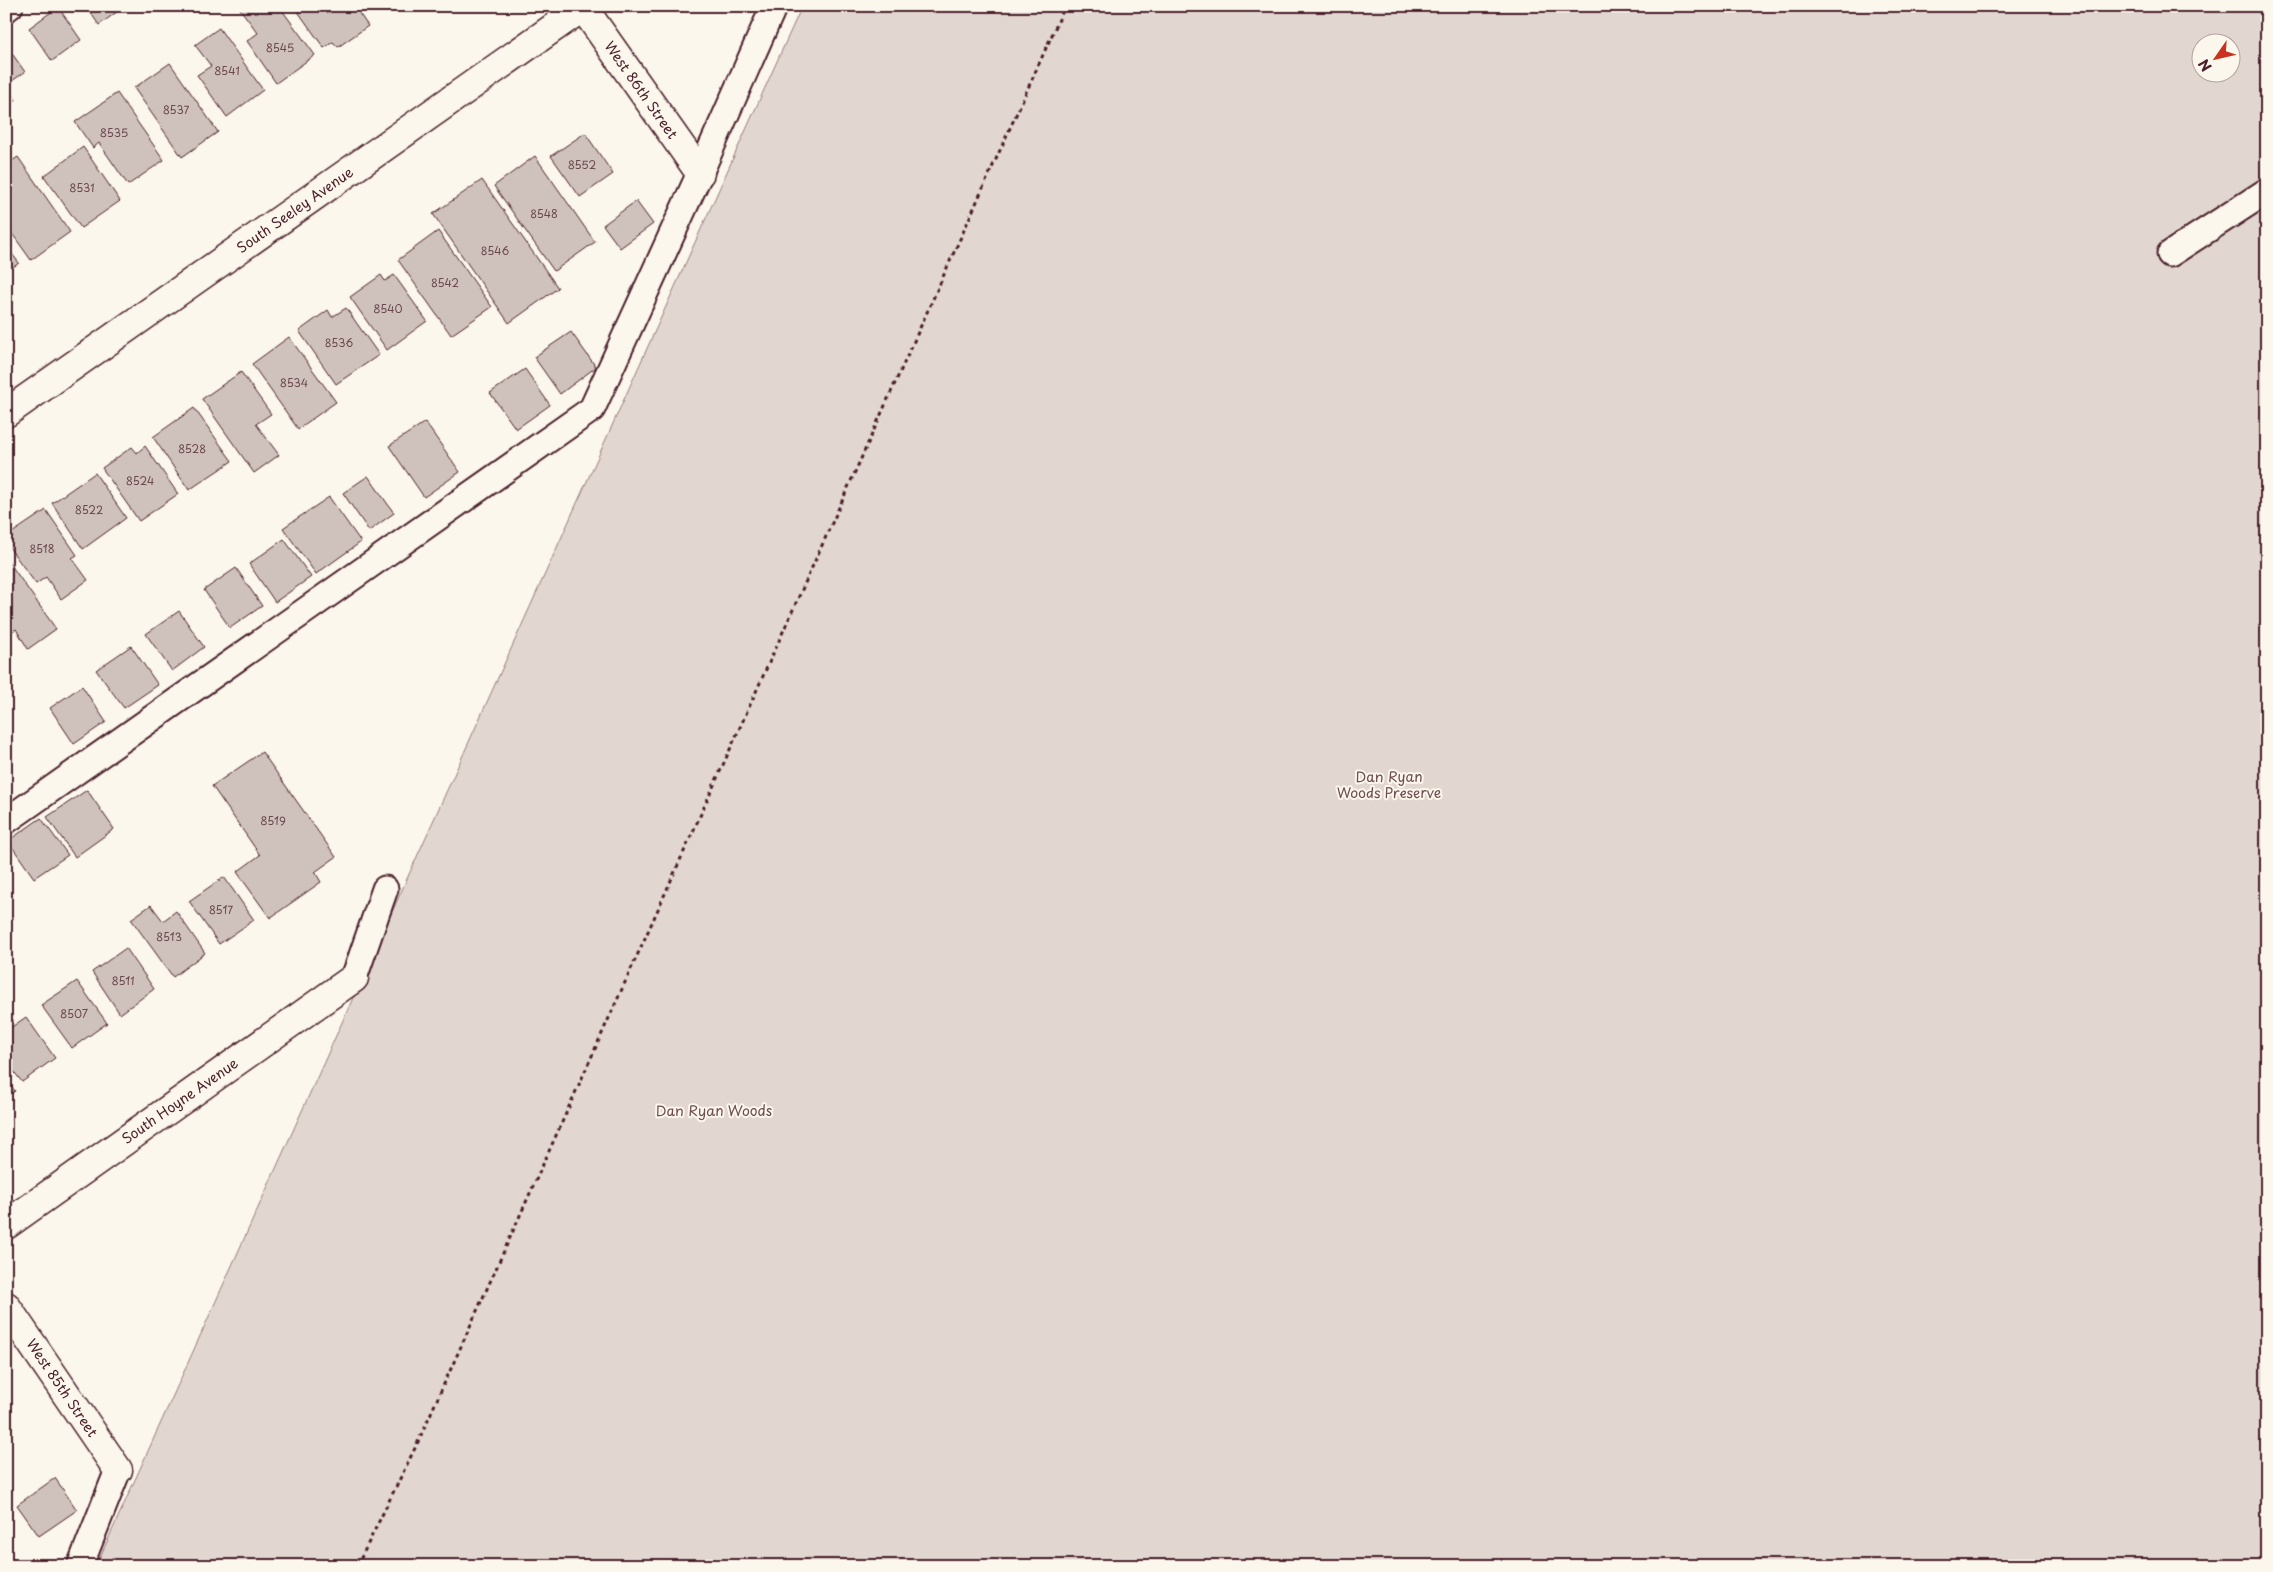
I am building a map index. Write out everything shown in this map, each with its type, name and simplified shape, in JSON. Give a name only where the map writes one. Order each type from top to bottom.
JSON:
[{"type":"street","name":"West 86th Street","points":[[582,7],[700,173]]},
{"type":"street","name":"South Seeley Avenue","points":[[6,413],[582,7]]},
{"type":"street","name":"South Hoyne Avenue","points":[[6,1225],[354,978]]},
{"type":"street","name":"West 85th Street","points":[[6,1306],[118,1470]]},
{"type":"lane","points":[[6,9],[10,6]]},
{"type":"lane","points":[[6,821],[592,408],[774,6]]},
{"type":"lane","points":[[2170,254],[2267,191]]},
{"type":"lane","points":[[354,978],[385,889]]},
{"type":"lane","points":[[80,1566],[118,1470]]},
{"type":"path","points":[[357,1566],[417,1444],[1066,6]]},
{"type":"green space","name":"Dan Ryan Woods Preserve","points":[[802,6],[2254,6],[2267,24],[2267,1566],[96,1566]]},
{"type":"building","points":[[86,6],[125,6],[99,25]]},
{"type":"building","points":[[245,6],[279,6],[315,55],[276,83],[247,41],[258,33],[240,9]]},
{"type":"building","points":[[294,6],[354,6],[368,26],[338,47],[333,42],[324,48]]},
{"type":"building","points":[[58,7],[81,40],[52,61],[29,28]]},
{"type":"building","points":[[219,28],[263,90],[227,117],[197,75],[211,66],[195,45]]},
{"type":"building","points":[[6,45],[25,72],[6,85]]},
{"type":"building","points":[[170,63],[218,132],[182,157],[134,88]]},
{"type":"building","points":[[6,85],[16,100],[6,107]]},
{"type":"building","points":[[117,93],[164,160],[128,185],[99,143],[93,148],[75,122]]},
{"type":"building","points":[[585,133],[613,174],[580,197],[551,156]]},
{"type":"building","points":[[83,147],[120,201],[81,228],[44,176]]},
{"type":"building","points":[[535,156],[595,242],[554,271],[494,186]]},
{"type":"building","points":[[18,157],[70,232],[31,260],[6,225],[6,165]]},
{"type":"building","points":[[482,180],[558,288],[509,323],[433,214]]},
{"type":"building","points":[[636,201],[653,224],[620,248],[603,225]]},
{"type":"building","points":[[438,231],[492,307],[451,335],[398,260]]},
{"type":"building","points":[[6,246],[19,263],[6,272]]},
{"type":"building","points":[[381,275],[385,281],[394,275],[427,321],[387,350],[350,297]]},
{"type":"building","points":[[346,308],[379,355],[336,384],[299,331],[328,310],[332,317]]},
{"type":"building","points":[[571,332],[596,367],[560,394],[534,357]]},
{"type":"building","points":[[289,337],[336,402],[298,429],[252,364]]},
{"type":"building","points":[[525,369],[550,405],[516,429],[490,393]]},
{"type":"building","points":[[241,372],[271,414],[256,424],[279,455],[254,473],[202,399]]},
{"type":"building","points":[[194,408],[232,461],[189,490],[153,437]]},
{"type":"building","points":[[425,422],[460,472],[424,497],[389,446]]},
{"type":"building","points":[[145,446],[178,494],[139,521],[102,468],[132,447],[137,453]]},
{"type":"building","points":[[95,473],[126,518],[83,549],[52,503]]},
{"type":"building","points":[[368,476],[394,513],[369,531],[343,493]]},
{"type":"building","points":[[329,497],[361,542],[316,574],[283,528]]},
{"type":"building","points":[[46,510],[77,555],[72,558],[88,580],[61,599],[46,577],[36,584],[6,543],[6,537]]},
{"type":"building","points":[[284,539],[311,577],[275,602],[249,564]]},
{"type":"building","points":[[6,558],[56,629],[28,649],[16,629],[6,635]]},
{"type":"building","points":[[236,568],[262,606],[230,628],[204,590]]},
{"type":"building","points":[[179,611],[204,647],[172,671],[146,634]]},
{"type":"building","points":[[131,646],[158,685],[124,708],[96,670]]},
{"type":"building","points":[[82,686],[106,722],[74,744],[50,708]]},
{"type":"building","points":[[262,752],[336,857],[315,872],[321,882],[270,918],[237,872],[260,855],[212,786]]},
{"type":"building","points":[[87,790],[114,829],[75,857],[47,817]]},
{"type":"building","points":[[41,818],[68,855],[34,878],[8,841]]},
{"type":"building","points":[[224,877],[254,920],[219,944],[189,901]]},
{"type":"building","points":[[151,905],[163,921],[176,911],[205,953],[173,977],[131,919]]},
{"type":"building","points":[[126,948],[154,989],[120,1014],[92,972]]},
{"type":"building","points":[[77,981],[107,1023],[72,1048],[41,1005]]},
{"type":"building","points":[[26,1017],[55,1058],[22,1082],[6,1061],[6,1031]]},
{"type":"building","points":[[6,1079],[15,1091],[6,1097]]},
{"type":"building","points":[[55,1478],[77,1510],[39,1536],[17,1505]]},
{"type":"park label","name":"Dan Ryan Woods","points":[[714,1111]]}]
